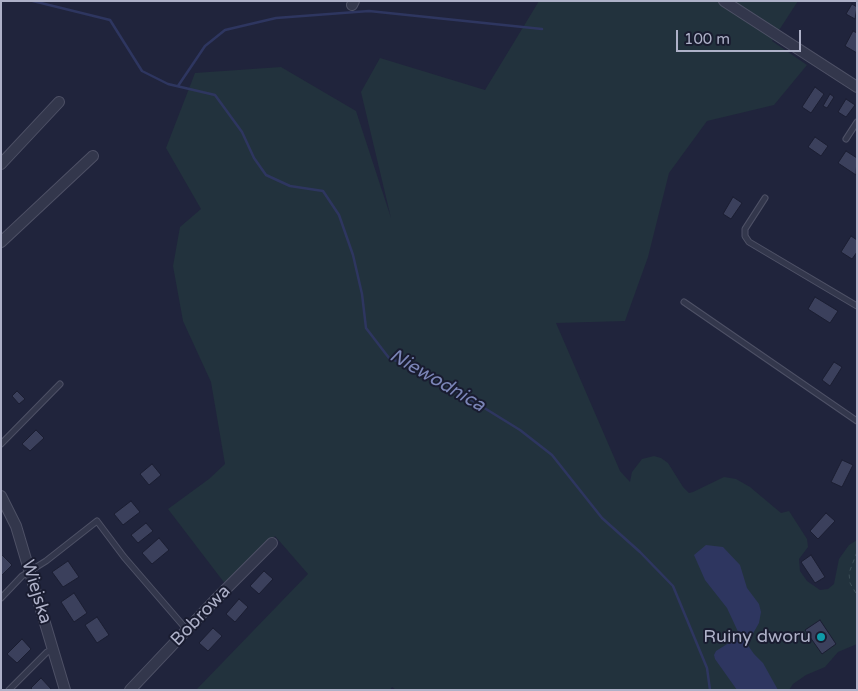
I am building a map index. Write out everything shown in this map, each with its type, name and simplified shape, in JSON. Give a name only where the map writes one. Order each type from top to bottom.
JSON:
[{"type":"street","points":[[724,1],[857,88]]},
{"type":"street","points":[[1,164],[59,102]]},
{"type":"street","points":[[1,242],[92,156]]},
{"type":"street","name":"Wiejska","points":[[1,496],[16,526],[66,690]]},
{"type":"street","name":"Bobrowa","points":[[130,690],[272,543]]},
{"type":"lane","points":[[846,139],[857,122]]},
{"type":"lane","points":[[765,198],[745,229],[745,236],[749,242],[857,306]]},
{"type":"lane","points":[[684,302],[857,421]]},
{"type":"lane","points":[[1,444],[60,384]]},
{"type":"lane","points":[[1,598],[30,570],[46,561],[97,521],[124,557],[187,630]]},
{"type":"lane","points":[[9,690],[46,652],[54,650]]},
{"type":"path","points":[[857,552],[849,573],[850,583],[857,595]]},
{"type":"shaded area","points":[[539,1],[798,1],[772,41],[807,65],[774,105],[707,121],[669,173],[648,257],[625,321],[556,323],[620,471],[630,482],[632,472],[642,459],[654,456],[668,463],[689,493],[724,477],[736,479],[750,487],[781,513],[789,511],[807,539],[808,547],[799,559],[800,571],[807,581],[820,590],[828,589],[834,584],[839,559],[849,545],[857,540],[857,644],[838,652],[825,667],[806,675],[793,684],[789,690],[396,690],[392,687],[390,690],[196,690],[308,574],[275,536],[226,585],[168,509],[209,479],[225,464],[211,382],[183,321],[173,266],[180,227],[201,209],[166,148],[195,73],[281,67],[356,111],[391,218],[361,92],[380,58],[485,90]]},
{"type":"water","points":[[706,545],[723,547],[740,565],[747,588],[759,604],[761,612],[759,623],[747,644],[763,663],[778,690],[737,690],[715,659],[716,651],[740,636],[727,608],[705,580],[694,555]]},
{"type":"building","points":[[852,4],[857,7],[855,19],[846,14]]},
{"type":"building","points":[[853,31],[857,33],[857,53],[845,46]]},
{"type":"building","points":[[815,87],[824,94],[811,113],[802,107]]},
{"type":"building","points":[[830,94],[834,97],[827,108],[823,106]]},
{"type":"building","points":[[846,99],[855,105],[846,117],[838,112]]},
{"type":"building","points":[[815,137],[828,146],[821,156],[808,147]]},
{"type":"building","points":[[846,151],[857,158],[856,175],[838,163]]},
{"type":"building","points":[[733,197],[742,203],[731,219],[723,214]]},
{"type":"building","points":[[851,236],[857,240],[857,252],[852,259],[841,252]]},
{"type":"building","points":[[815,297],[838,311],[830,323],[808,309]]},
{"type":"building","points":[[834,362],[842,367],[830,386],[822,380]]},
{"type":"building","points":[[17,391],[25,399],[19,404],[12,396]]},
{"type":"building","points":[[36,430],[44,438],[30,451],[22,444]]},
{"type":"building","points":[[842,460],[853,465],[842,487],[831,482]]},
{"type":"building","points":[[152,464],[161,475],[149,485],[140,474]]},
{"type":"building","points":[[131,501],[140,512],[123,525],[114,514]]},
{"type":"building","points":[[826,513],[835,521],[818,539],[810,531]]},
{"type":"building","points":[[146,523],[153,531],[138,543],[131,535]]},
{"type":"building","points":[[159,538],[169,550],[152,564],[142,553]]},
{"type":"building","points":[[1,554],[12,565],[1,576]]},
{"type":"building","points":[[811,555],[825,577],[815,583],[801,562]]},
{"type":"building","points":[[68,561],[79,577],[63,587],[52,572]]},
{"type":"building","points":[[264,571],[273,579],[259,594],[250,586]]},
{"type":"building","points":[[74,593],[87,613],[74,622],[61,602]]},
{"type":"building","points":[[239,599],[248,607],[235,622],[226,614]]},
{"type":"building","points":[[97,617],[109,635],[97,643],[85,625]]},
{"type":"building","name":"Ruiny dworu","points":[[820,620],[836,644],[822,654],[805,630]]},
{"type":"building","points":[[213,628],[222,636],[208,651],[199,643]]},
{"type":"building","points":[[22,639],[31,649],[17,663],[7,654]]},
{"type":"building","points":[[41,678],[52,690],[33,690],[31,688]]},
{"type":"waterway","name":"Niewodnica","points":[[33,1],[110,20],[142,71],[168,84],[215,95],[242,132],[254,158],[266,175],[290,186],[323,191],[339,215],[353,255],[362,294],[366,328],[389,358],[426,372],[520,430],[552,455],[602,518],[640,552],[673,586],[707,668],[710,690]]},
{"type":"waterway","points":[[178,86],[205,46],[225,30],[276,18],[369,11],[542,29]]},
{"type":"place","name":"Ruiny dworu","points":[[821,637]]}]
